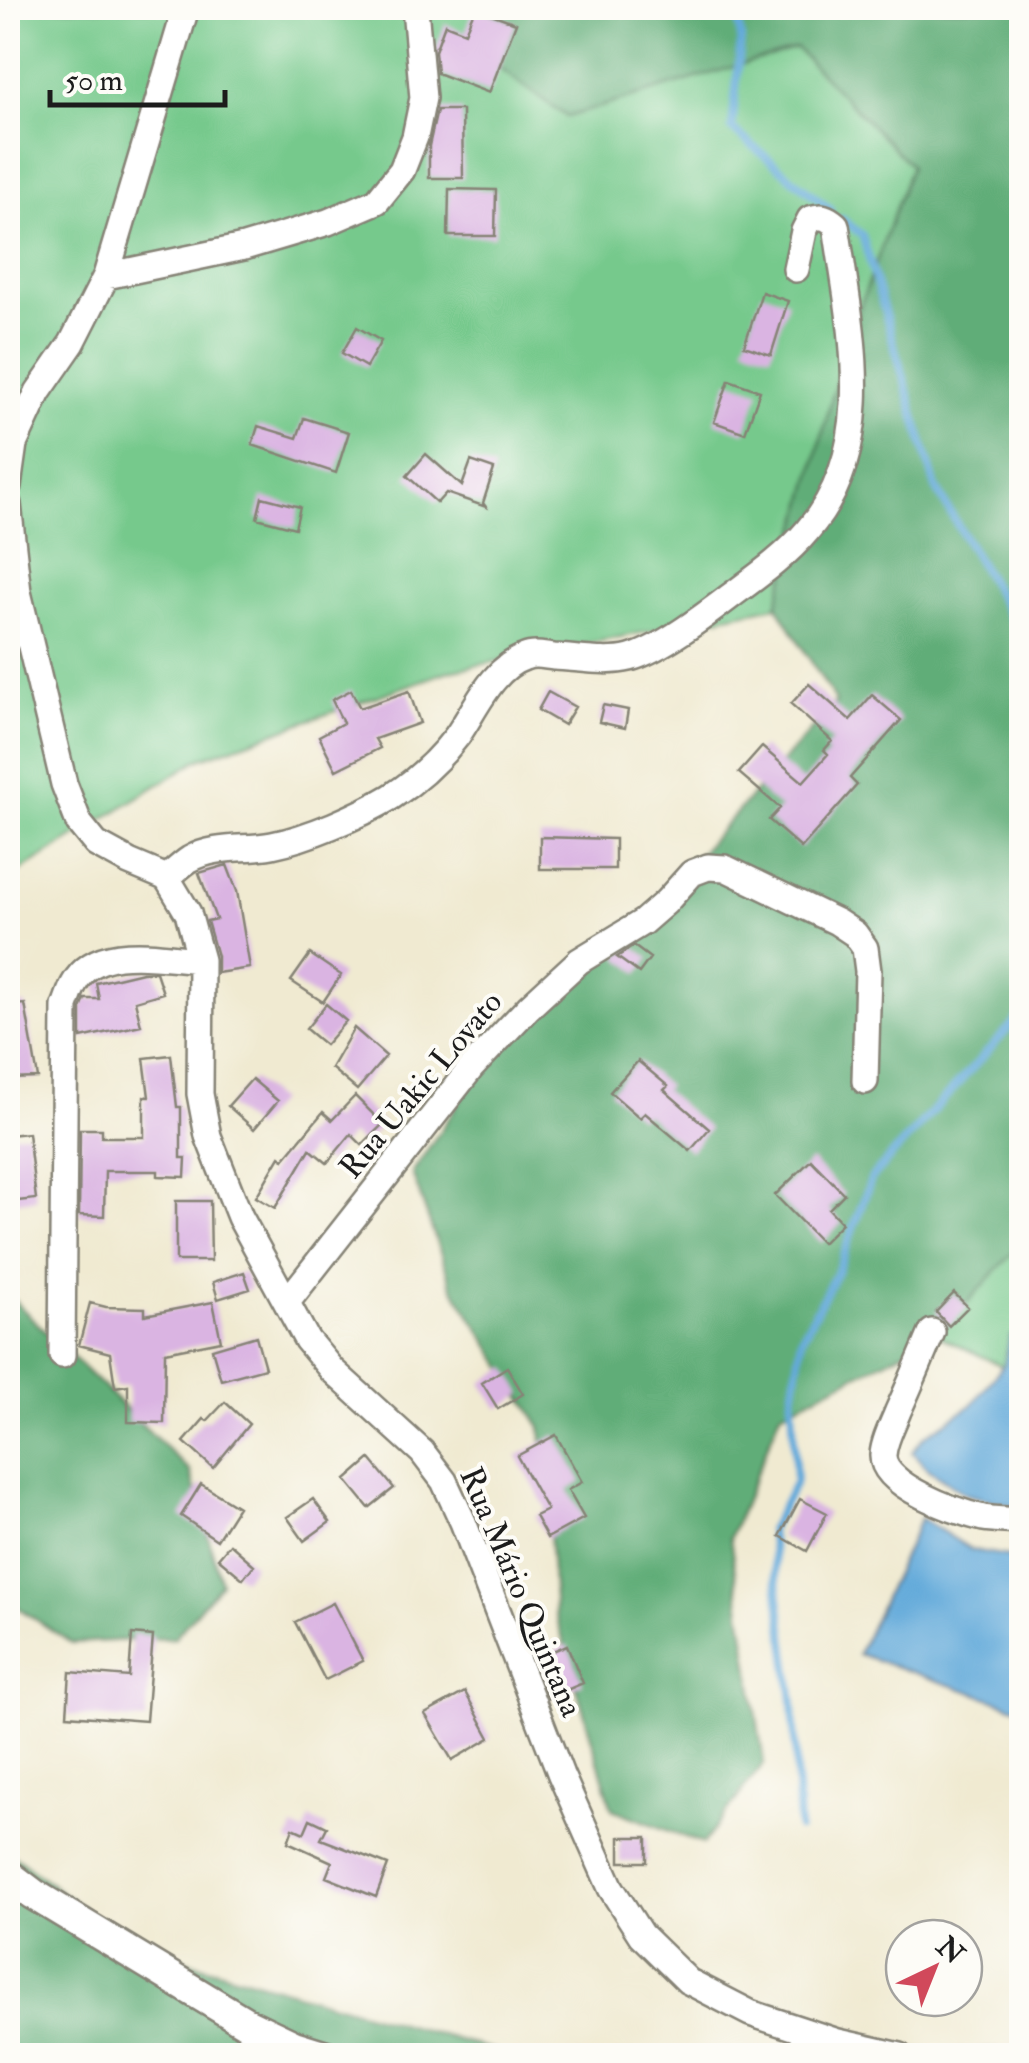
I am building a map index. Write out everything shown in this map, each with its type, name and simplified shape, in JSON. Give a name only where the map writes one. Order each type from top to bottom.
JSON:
[{"type":"street","points":[[8,486],[14,444],[38,392],[72,343],[106,276],[186,8]]},
{"type":"street","points":[[106,276],[244,246],[328,222],[377,200],[402,170],[415,138],[423,98],[415,8]]},
{"type":"street","points":[[8,504],[18,592],[64,784],[79,823],[96,844],[166,878],[191,859],[212,851],[273,845],[320,831],[390,798],[422,774],[455,738],[496,677],[512,662],[530,654],[592,660],[630,658],[695,623],[782,557],[810,529],[834,492],[855,404],[854,349],[836,226],[828,218],[810,219],[796,269]]},
{"type":"street","name":"Rua Uakic Lovato","points":[[287,1302],[471,1068],[580,960],[643,922],[692,873],[708,867],[725,868],[855,934],[865,948],[868,971],[865,1081]]},
{"type":"street","name":"Rua Mário Quintana","points":[[166,878],[188,913],[201,960],[200,1094],[208,1136],[240,1217],[308,1340],[332,1370],[422,1452],[444,1481],[561,1775],[611,1888],[642,1935],[688,1981],[750,2013],[838,2042],[900,2056]]},
{"type":"street","points":[[62,1355],[66,1006],[75,981],[92,964],[118,955],[201,960]]},
{"type":"street","points":[[932,1332],[894,1422],[883,1452],[884,1462],[890,1474],[903,1485],[935,1502],[982,1518],[1022,1521]]},
{"type":"street","points":[[8,1875],[248,2024],[326,2056]]},
{"type":"green space","points":[[8,8],[471,8],[491,62],[567,116],[796,48],[911,166],[846,345],[777,606],[449,671],[199,759],[8,879]]},
{"type":"green space","points":[[471,8],[1021,8],[1021,1244],[937,1335],[781,1413],[730,1538],[764,1763],[703,1844],[612,1809],[555,1613],[541,1427],[452,1286],[412,1173],[491,1054],[629,932],[836,702],[777,606],[846,345],[911,166],[796,48],[567,117],[491,62]]},
{"type":"green space","points":[[1021,1244],[1021,1375],[937,1335]]},
{"type":"green space","points":[[8,1295],[190,1471],[221,1583],[174,1638],[71,1643],[8,1601]]},
{"type":"green space","points":[[8,1851],[128,1944],[510,2055],[8,2055]]},
{"type":"green space","points":[[1022,2050],[1021,2056],[612,2056],[643,2053]]},
{"type":"water","points":[[1010,1336],[1022,1338],[1022,1505],[1018,1507],[965,1494],[928,1469],[912,1452],[924,1437],[972,1405],[1004,1364]]},
{"type":"water","points":[[921,1518],[972,1550],[1021,1558],[1021,1709],[858,1654]]},
{"type":"building","points":[[475,8],[516,23],[489,93],[437,73],[435,51],[445,24],[465,32]]},
{"type":"building","points":[[437,110],[462,110],[463,178],[429,178],[429,146]]},
{"type":"building","points":[[449,189],[496,190],[495,236],[448,236]]},
{"type":"building","points":[[762,292],[788,301],[771,355],[744,346]]},
{"type":"building","points":[[357,327],[381,341],[366,367],[342,353]]},
{"type":"building","points":[[729,380],[760,391],[745,433],[714,422]]},
{"type":"building","points":[[304,418],[349,432],[336,473],[252,445],[258,426],[297,438]]},
{"type":"building","points":[[426,454],[462,486],[471,461],[494,469],[483,503],[486,507],[446,493],[437,503],[407,476]]},
{"type":"building","points":[[262,497],[300,507],[295,528],[257,518]]},
{"type":"building","points":[[809,684],[850,720],[872,695],[901,720],[850,778],[857,785],[801,848],[769,820],[780,808],[739,773],[762,747],[803,782],[828,754],[824,750],[832,741],[791,704]]},
{"type":"building","points":[[351,690],[360,708],[409,691],[420,723],[375,739],[380,748],[336,770],[319,736],[343,723],[332,700]]},
{"type":"building","points":[[548,692],[575,707],[564,725],[538,710]]},
{"type":"building","points":[[603,705],[628,710],[625,728],[599,722]]},
{"type":"building","points":[[540,837],[615,839],[615,869],[540,869]]},
{"type":"building","points":[[227,865],[237,891],[250,968],[217,973],[217,956],[207,921],[216,919],[199,873]]},
{"type":"building","points":[[634,946],[650,958],[639,973],[617,957]]},
{"type":"building","points":[[310,954],[341,975],[323,1002],[291,981]]},
{"type":"building","points":[[156,972],[163,993],[135,1001],[141,1025],[81,1038],[81,1009],[85,999],[99,999],[96,983]]},
{"type":"building","points":[[25,1004],[38,1078],[8,1079],[8,1039],[15,1039],[14,1005]]},
{"type":"building","points":[[326,1004],[346,1021],[325,1045],[306,1029]]},
{"type":"building","points":[[354,1028],[386,1056],[357,1090],[331,1068]]},
{"type":"building","points":[[171,1055],[177,1107],[181,1107],[185,1177],[158,1176],[158,1171],[105,1171],[104,1216],[79,1215],[80,1129],[102,1129],[102,1137],[144,1137],[144,1097],[149,1097],[144,1058]]},
{"type":"building","points":[[638,1061],[709,1129],[690,1151],[645,1113],[640,1118],[610,1092]]},
{"type":"building","points":[[252,1079],[278,1101],[254,1129],[228,1106]]},
{"type":"building","points":[[355,1096],[383,1124],[362,1145],[351,1134],[327,1163],[310,1149],[275,1208],[256,1197],[280,1156],[284,1159],[323,1112],[332,1120]]},
{"type":"building","points":[[28,1133],[36,1199],[8,1202],[8,1135]]},
{"type":"building","points":[[811,1160],[844,1194],[829,1209],[842,1223],[822,1243],[775,1195]]},
{"type":"building","points":[[176,1201],[210,1201],[211,1261],[176,1261]]},
{"type":"building","points":[[244,1272],[250,1289],[218,1299],[213,1282]]},
{"type":"building","points":[[954,1293],[968,1307],[949,1326],[936,1312]]},
{"type":"building","points":[[213,1302],[221,1341],[165,1352],[164,1423],[128,1422],[128,1385],[115,1387],[110,1353],[79,1345],[90,1303],[145,1308],[145,1315]]},
{"type":"building","points":[[256,1336],[265,1368],[221,1380],[212,1349]]},
{"type":"building","points":[[507,1367],[523,1394],[498,1409],[482,1383]]},
{"type":"building","points":[[225,1402],[249,1424],[213,1468],[184,1442]]},
{"type":"building","points":[[556,1435],[582,1482],[568,1490],[584,1518],[547,1538],[535,1516],[547,1510],[517,1456]]},
{"type":"building","points":[[370,1459],[394,1488],[369,1508],[346,1480]]},
{"type":"building","points":[[201,1484],[238,1507],[217,1540],[181,1516]]},
{"type":"building","points":[[313,1499],[330,1522],[304,1541],[287,1517]]},
{"type":"building","points":[[800,1499],[827,1513],[807,1551],[780,1536]]},
{"type":"building","points":[[230,1544],[254,1565],[243,1579],[218,1558]]},
{"type":"building","points":[[333,1603],[363,1661],[325,1680],[295,1622]]},
{"type":"building","points":[[132,1634],[153,1636],[146,1721],[67,1715],[70,1672],[129,1677]]},
{"type":"building","points":[[567,1645],[583,1683],[548,1698],[534,1659]]},
{"type":"building","points":[[465,1692],[490,1738],[452,1760],[425,1714]]},
{"type":"building","points":[[310,1819],[327,1827],[321,1839],[388,1865],[376,1897],[326,1877],[332,1862],[288,1842],[293,1828],[304,1833]]},
{"type":"building","points":[[620,1837],[647,1837],[647,1862],[620,1862]]},
{"type":"waterway","points":[[736,8],[741,38],[732,129],[831,210]]},
{"type":"waterway","points":[[842,219],[862,235],[936,488],[1022,637]]},
{"type":"waterway","points":[[799,1828],[793,1702],[770,1530],[796,1481],[792,1403],[802,1337],[838,1270],[872,1177],[1022,1014]]}]
